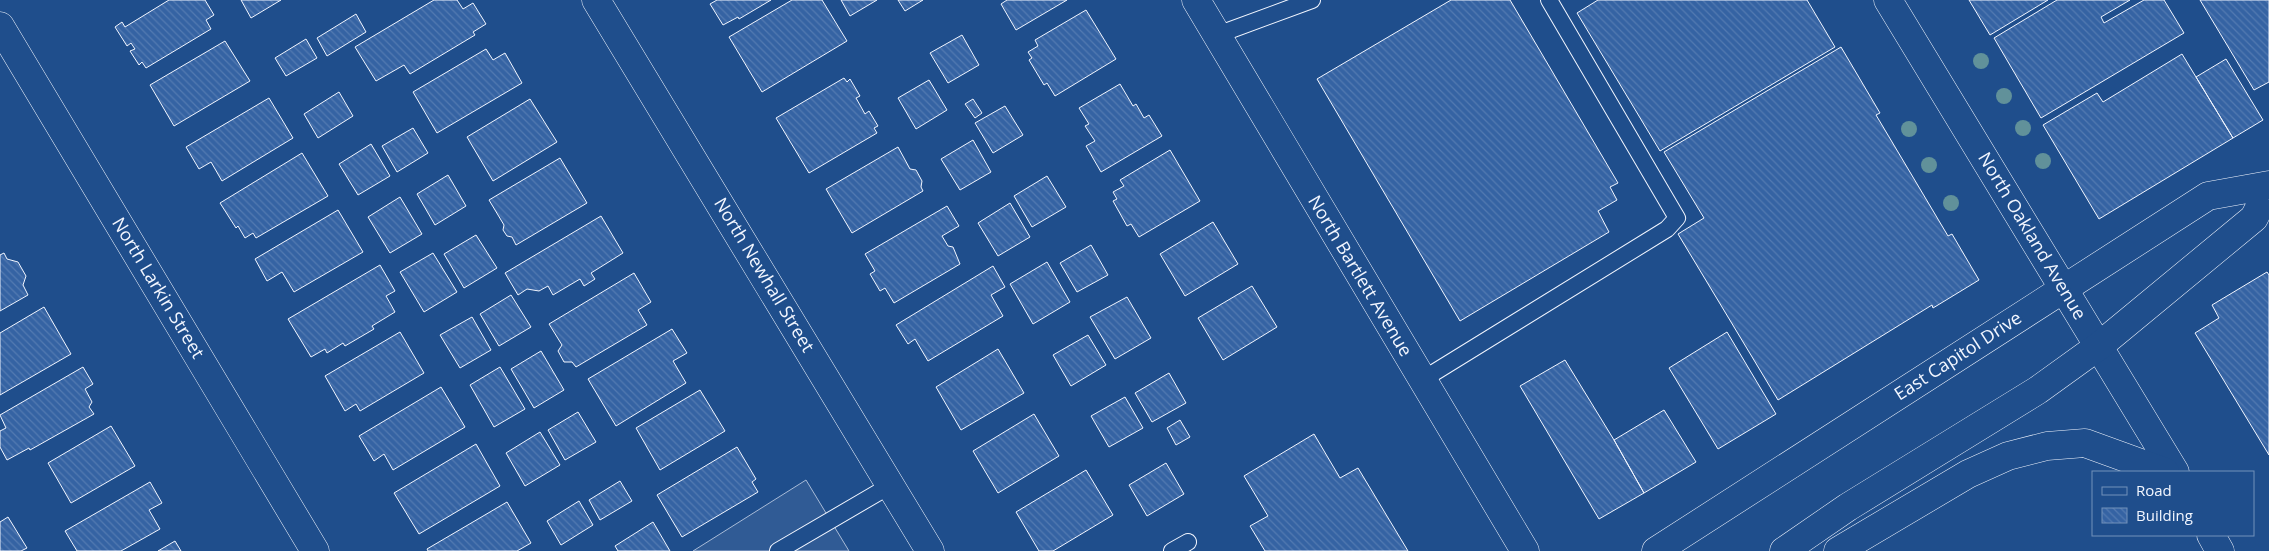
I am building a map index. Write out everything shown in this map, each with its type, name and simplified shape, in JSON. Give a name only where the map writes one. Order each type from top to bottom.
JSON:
[{"type":"main road","name":"North Newhall Street","points":[[596,0],[930,551]]},
{"type":"main road","name":"North Bartlett Avenue","points":[[1196,0],[1525,551]]},
{"type":"main road","name":"North Oakland Avenue","points":[[1888,0],[2174,471]]},
{"type":"main road","name":"North Larkin Street","points":[[0,26],[315,551]]},
{"type":"main road","name":"East Capitol Drive","points":[[1656,551],[2208,196],[2269,185]]},
{"type":"main road","points":[[1784,551],[1848,507],[2038,390],[2099,346],[2254,218],[2269,189]]},
{"type":"main road","points":[[1838,551],[1968,474],[2008,456],[2047,446],[2085,442],[2162,471]]},
{"type":"main road","points":[[2212,536],[2220,551]]},
{"type":"lane","points":[[1217,35],[1312,0]]},
{"type":"lane","points":[[1422,380],[1667,229],[1677,218],[1549,0]]},
{"type":"lane","points":[[778,551],[891,485]]},
{"type":"lane","points":[[1172,551],[1188,542]]},
{"type":"shaded area","points":[[806,480],[849,551],[693,551]]},
{"type":"building","points":[[169,0],[205,0],[214,15],[206,20],[211,29],[146,68],[142,62],[139,65],[130,51],[135,49],[131,43],[127,46],[115,27],[122,22],[125,27]]},
{"type":"building","points":[[241,0],[281,0],[251,18]]},
{"type":"building","points":[[434,0],[457,0],[463,9],[473,3],[486,24],[473,32],[475,35],[410,74],[404,65],[376,81],[355,47]]},
{"type":"building","points":[[717,0],[771,0],[739,19],[738,17],[723,25],[710,4]]},
{"type":"building","points":[[792,0],[822,0],[847,41],[762,92],[729,37]]},
{"type":"building","points":[[841,0],[877,0],[850,16]]},
{"type":"building","points":[[898,0],[923,0],[905,11]]},
{"type":"building","points":[[1007,0],[1067,0],[1016,30],[1001,4]]},
{"type":"building","points":[[1451,0],[1510,0],[1618,183],[1610,187],[1617,200],[1598,211],[1609,232],[1460,321],[1317,79]]},
{"type":"building","points":[[1598,0],[1807,0],[1835,47],[1660,151],[1577,13]]},
{"type":"building","points":[[1969,0],[2048,0],[1990,35]]},
{"type":"building","points":[[2057,0],[2130,0],[2101,17],[2104,23],[2144,0],[2164,0],[2184,33],[2041,118],[1994,38]]},
{"type":"building","points":[[2200,0],[2269,0],[2269,82],[2254,90]]},
{"type":"building","points":[[1086,10],[1116,59],[1055,96],[1047,83],[1044,85],[1029,60],[1032,58],[1028,52],[1038,46],[1035,40]]},
{"type":"building","points":[[356,14],[366,32],[327,56],[317,38]]},
{"type":"building","points":[[962,35],[979,65],[948,83],[930,53]]},
{"type":"building","points":[[306,39],[317,58],[286,76],[275,58]]},
{"type":"building","points":[[225,41],[250,81],[174,126],[150,85]]},
{"type":"building","points":[[1841,47],[1880,113],[1876,115],[1948,236],[1952,234],[1979,280],[1933,308],[1932,305],[1778,400],[1678,234],[1704,218],[1664,152]]},
{"type":"building","points":[[486,49],[493,60],[505,53],[522,83],[437,133],[413,92]]},
{"type":"building","points":[[2182,54],[2233,138],[2099,219],[2043,125],[2097,93],[2103,102]]},
{"type":"building","points":[[2226,59],[2263,120],[2233,138],[2196,77]]},
{"type":"building","points":[[844,78],[847,82],[850,79],[860,96],[856,98],[865,114],[869,111],[878,126],[874,128],[877,133],[809,173],[776,118]]},
{"type":"building","points":[[929,80],[947,110],[916,129],[898,98]]},
{"type":"building","points":[[1120,84],[1133,106],[1136,104],[1144,118],[1149,115],[1162,136],[1101,172],[1086,146],[1095,141],[1085,126],[1089,124],[1079,108]]},
{"type":"building","points":[[339,92],[353,116],[318,138],[304,114]]},
{"type":"building","points":[[269,98],[293,138],[222,181],[211,162],[199,169],[186,147]]},
{"type":"building","points":[[530,99],[557,142],[493,181],[467,137]]},
{"type":"building","points":[[973,99],[982,113],[975,118],[965,104]]},
{"type":"building","points":[[1005,106],[1023,135],[993,153],[975,123]]},
{"type":"building","points":[[413,128],[428,153],[397,172],[382,146]]},
{"type":"building","points":[[973,140],[991,172],[960,190],[941,159]]},
{"type":"building","points":[[371,144],[390,176],[358,195],[339,164]]},
{"type":"building","points":[[898,147],[910,169],[916,170],[922,181],[921,187],[923,191],[852,233],[826,189]]},
{"type":"building","points":[[1170,150],[1200,201],[1139,237],[1131,224],[1127,226],[1113,201],[1117,199],[1113,192],[1124,186],[1120,180]]},
{"type":"building","points":[[302,153],[328,196],[256,238],[253,233],[245,238],[238,226],[236,228],[220,203]]},
{"type":"building","points":[[560,158],[587,203],[516,245],[512,237],[507,236],[503,230],[504,225],[489,200]]},
{"type":"building","points":[[448,175],[466,206],[435,225],[417,194]]},
{"type":"building","points":[[1047,176],[1066,207],[1032,227],[1014,196]]},
{"type":"building","points":[[400,197],[422,234],[390,253],[368,217]]},
{"type":"building","points":[[1010,203],[1030,237],[998,256],[978,223]]},
{"type":"building","points":[[947,206],[959,226],[942,236],[948,246],[953,247],[960,264],[894,303],[885,288],[880,291],[870,274],[875,271],[865,254]]},
{"type":"building","points":[[338,210],[363,252],[294,292],[282,272],[267,281],[255,259]]},
{"type":"building","points":[[601,216],[623,253],[591,273],[595,279],[584,286],[580,279],[553,295],[548,286],[539,291],[527,289],[518,295],[505,273]]},
{"type":"building","points":[[1213,222],[1238,264],[1185,296],[1160,254]]},
{"type":"building","points":[[476,235],[497,268],[464,288],[444,254]]},
{"type":"building","points":[[1091,245],[1108,275],[1077,292],[1060,263]]},
{"type":"building","points":[[4,253],[7,259],[18,262],[26,276],[23,285],[28,295],[0,311],[0,255]]},
{"type":"building","points":[[433,253],[457,292],[424,312],[400,272]]},
{"type":"building","points":[[1047,262],[1070,302],[1033,324],[1010,284]]},
{"type":"building","points":[[380,265],[395,291],[386,296],[395,312],[372,326],[374,329],[345,346],[343,343],[327,353],[325,349],[311,357],[288,319]]},
{"type":"building","points":[[993,266],[1005,287],[991,295],[1003,316],[928,361],[915,339],[908,344],[896,325]]},
{"type":"building","points":[[2267,272],[2269,275],[2269,455],[2195,333],[2219,318],[2212,305]]},
{"type":"building","points":[[634,273],[651,302],[638,310],[647,325],[576,367],[572,362],[564,362],[558,351],[562,345],[549,324]]},
{"type":"building","points":[[1252,286],[1277,327],[1223,360],[1198,318]]},
{"type":"building","points":[[511,295],[531,327],[499,346],[480,314]]},
{"type":"building","points":[[1127,297],[1151,338],[1115,359],[1090,317]]},
{"type":"building","points":[[44,307],[71,354],[0,395],[0,333]]},
{"type":"building","points":[[472,317],[491,350],[460,368],[440,335]]},
{"type":"building","points":[[672,329],[687,353],[673,361],[686,383],[616,426],[588,379]]},
{"type":"building","points":[[400,332],[424,373],[360,411],[356,404],[345,411],[325,376]]},
{"type":"building","points":[[1727,332],[1776,414],[1718,449],[1669,368]]},
{"type":"building","points":[[1088,335],[1106,365],[1071,386],[1053,355]]},
{"type":"building","points":[[998,349],[1024,393],[961,430],[936,387]]},
{"type":"building","points":[[541,351],[564,390],[534,408],[511,369]]},
{"type":"building","points":[[1565,360],[1644,493],[1599,519],[1520,386]]},
{"type":"building","points":[[83,367],[93,384],[85,389],[92,402],[89,407],[94,414],[30,450],[29,448],[7,460],[0,447],[0,431],[6,428],[0,415]]},
{"type":"building","points":[[500,367],[525,409],[494,427],[470,385]]},
{"type":"building","points":[[1169,373],[1186,403],[1152,422],[1135,393]]},
{"type":"building","points":[[441,387],[465,427],[393,470],[384,454],[374,461],[359,436]]},
{"type":"building","points":[[700,390],[725,431],[660,470],[636,428]]},
{"type":"building","points":[[1125,397],[1143,428],[1109,447],[1091,416]]},
{"type":"building","points":[[1664,410],[1696,462],[1644,493],[1614,440]]},
{"type":"building","points":[[578,412],[596,442],[565,460],[548,430]]},
{"type":"building","points":[[1034,414],[1059,456],[998,493],[973,451]]},
{"type":"building","points":[[1180,420],[1190,437],[1176,445],[1167,428]]},
{"type":"building","points":[[111,426],[135,466],[71,503],[48,463]]},
{"type":"building","points":[[540,432],[560,465],[525,486],[506,453]]},
{"type":"building","points":[[1314,434],[1340,478],[1358,468],[1408,551],[1265,551],[1250,526],[1268,516],[1244,476]]},
{"type":"building","points":[[476,444],[500,486],[419,534],[394,493]]},
{"type":"building","points":[[737,447],[756,479],[752,482],[758,492],[682,537],[657,495]]},
{"type":"building","points":[[1166,463],[1184,494],[1147,516],[1129,485]]},
{"type":"building","points":[[1086,470],[1113,515],[1053,551],[1039,551],[1016,512]]},
{"type":"building","points":[[620,481],[632,501],[600,520],[589,500]]},
{"type":"building","points":[[150,482],[162,503],[149,510],[160,529],[121,551],[77,551],[65,531]]},
{"type":"building","points":[[579,501],[593,525],[561,545],[547,521]]},
{"type":"building","points":[[507,502],[531,543],[517,551],[428,551],[427,549]]},
{"type":"building","points":[[8,517],[27,548],[21,551],[0,551],[0,522]]},
{"type":"building","points":[[653,522],[670,551],[618,551],[615,546]]},
{"type":"building","points":[[175,541],[181,551],[158,551]]}]
